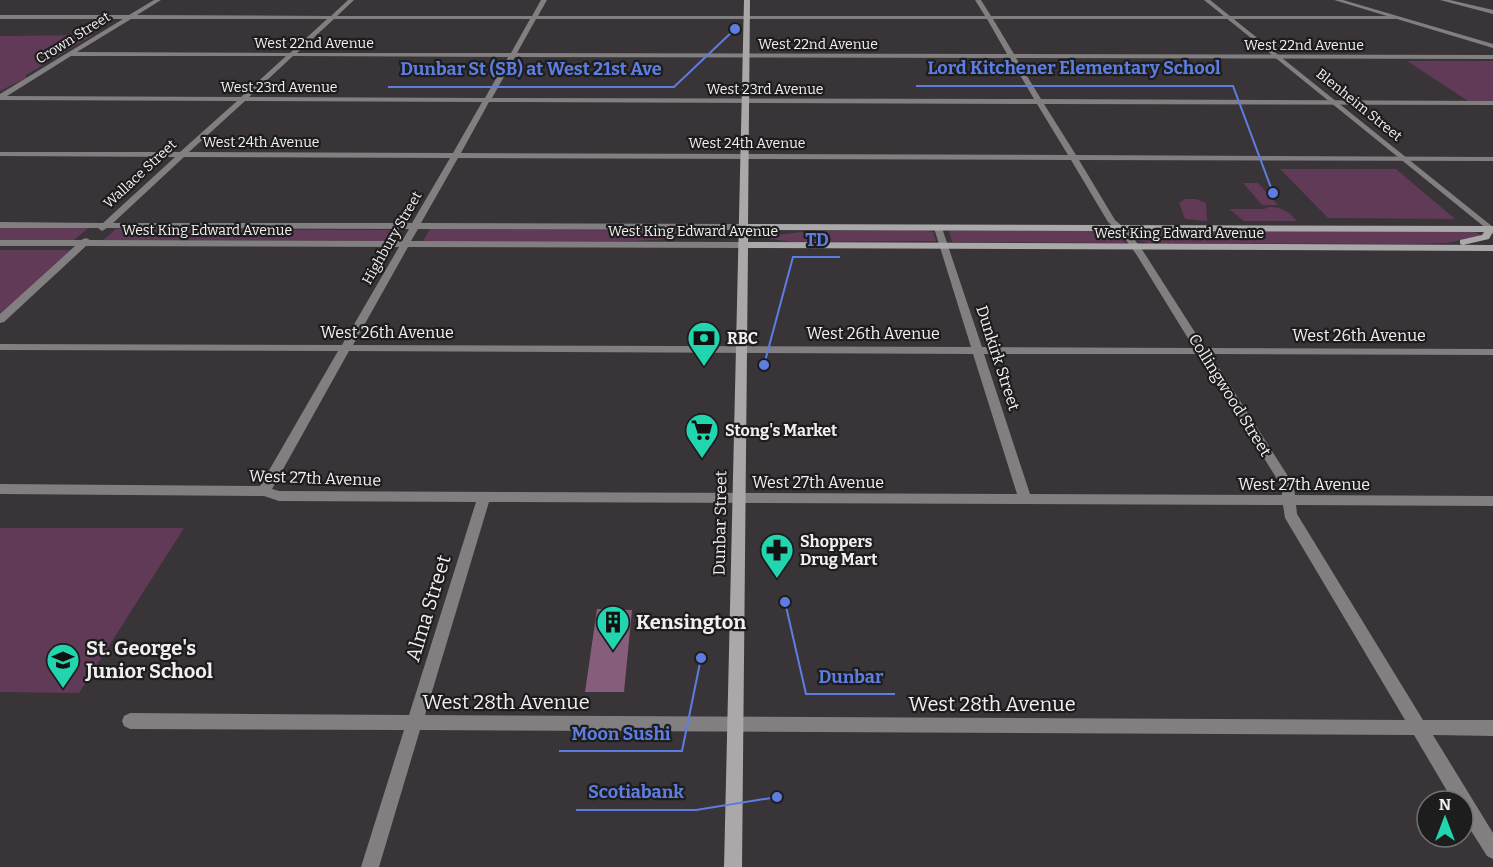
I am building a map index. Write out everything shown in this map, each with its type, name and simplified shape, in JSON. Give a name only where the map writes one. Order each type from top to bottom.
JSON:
[{"type":"main road","name":"Dunbar Street","points":[[733,867],[747,0]]},
{"type":"main road","name":"West King Edward Avenue","points":[[743,227],[1492,229]]},
{"type":"main road","points":[[742,245],[759,235],[800,230],[807,227]]},
{"type":"main road","points":[[1418,247],[1484,238],[1492,229]]},
{"type":"main road","name":"West King Edward Avenue","points":[[742,245],[1493,248]]},
{"type":"street","name":"Crown Street","points":[[0,98],[158,0]]},
{"type":"street","name":"Wallace Street","points":[[0,320],[351,0]]},
{"type":"street","name":"Highbury Street","points":[[264,491],[544,0]]},
{"type":"street","name":"Collingwood Street","points":[[978,0],[1116,228],[1123,231],[1135,245],[1288,487],[1290,514],[1456,789]]},
{"type":"street","name":"Blenheim Street","points":[[1207,0],[1492,229]]},
{"type":"street","points":[[1338,0],[1493,46]]},
{"type":"street","points":[[1431,0],[1444,0],[1493,12]]},
{"type":"street","points":[[0,17],[1394,18]]},
{"type":"street","name":"West 22nd Avenue","points":[[71,54],[1493,57]]},
{"type":"street","name":"West 23rd Avenue","points":[[0,98],[1493,103]]},
{"type":"street","name":"West 24th Avenue","points":[[0,154],[1493,159]]},
{"type":"street","name":"West King Edward Avenue","points":[[0,225],[743,227]]},
{"type":"street","points":[[647,244],[691,241],[724,235],[743,227]]},
{"type":"street","name":"Dunkirk Street","points":[[938,228],[1025,500]]},
{"type":"street","name":"West King Edward Avenue","points":[[0,243],[742,245]]},
{"type":"street","name":"West 26th Avenue","points":[[0,347],[1493,352]]},
{"type":"street","name":"West 27th Avenue","points":[[0,489],[264,491],[279,496],[484,498],[1493,501]]},
{"type":"street","name":"Alma Street","points":[[370,867],[484,498]]},
{"type":"street","name":"West 28th Avenue","points":[[130,721],[1493,728]]},
{"type":"street","name":"Collingwood Street","points":[[1475,821],[1493,850]]},
{"type":"shaded area","points":[[93,35],[26,75],[26,78],[0,91],[0,36]]},
{"type":"shaded area","points":[[1407,61],[1493,61],[1493,101],[1468,101]]},
{"type":"shaded area","points":[[1280,169],[1396,169],[1455,219],[1328,218]]},
{"type":"shaded area","points":[[1243,183],[1258,183],[1278,205],[1262,205]]},
{"type":"shaded area","points":[[1185,199],[1196,199],[1206,203],[1207,221],[1185,219],[1179,203]]},
{"type":"shaded area","points":[[1269,207],[1284,210],[1297,221],[1244,221],[1229,209],[1264,209]]},
{"type":"shaded area","points":[[0,228],[88,228],[74,240],[0,240]]},
{"type":"shaded area","points":[[116,229],[398,230],[391,241],[103,240]]},
{"type":"shaded area","points":[[430,229],[712,231],[720,233],[702,237],[635,241],[423,241]]},
{"type":"shaded area","points":[[923,230],[933,232],[936,241],[791,242],[760,237],[810,231]]},
{"type":"shaded area","points":[[949,231],[1113,231],[1126,243],[952,242]]},
{"type":"shaded area","points":[[1127,231],[1475,232],[1482,236],[1447,243],[1409,244],[1149,243],[1135,240]]},
{"type":"shaded area","points":[[0,250],[71,250],[0,314]]},
{"type":"shaded area","points":[[0,528],[184,528],[79,693],[0,692]]},
{"type":"building","name":"Kensington","points":[[597,609],[632,610],[624,692],[585,692]]},
{"type":"place","name":"Dunbar St (SB) at West 21st Ave","points":[[735,29]]},
{"type":"place","name":"Lord Kitchener Elementary School","points":[[1273,193]]},
{"type":"place","name":"TD","points":[[764,365]]},
{"type":"place","name":"RBC","points":[[704,367]]},
{"type":"place","name":"Stong's Market","points":[[702,459]]},
{"type":"place","name":"Shoppers Drug Mart","points":[[777,579]]},
{"type":"place","name":"Dunbar","points":[[785,602]]},
{"type":"place","name":"Kensington","points":[[613,651]]},
{"type":"place","name":"Moon Sushi","points":[[701,658]]},
{"type":"place","name":"St. George's Junior School","points":[[63,689]]},
{"type":"place","name":"Scotiabank","points":[[777,797]]}]
